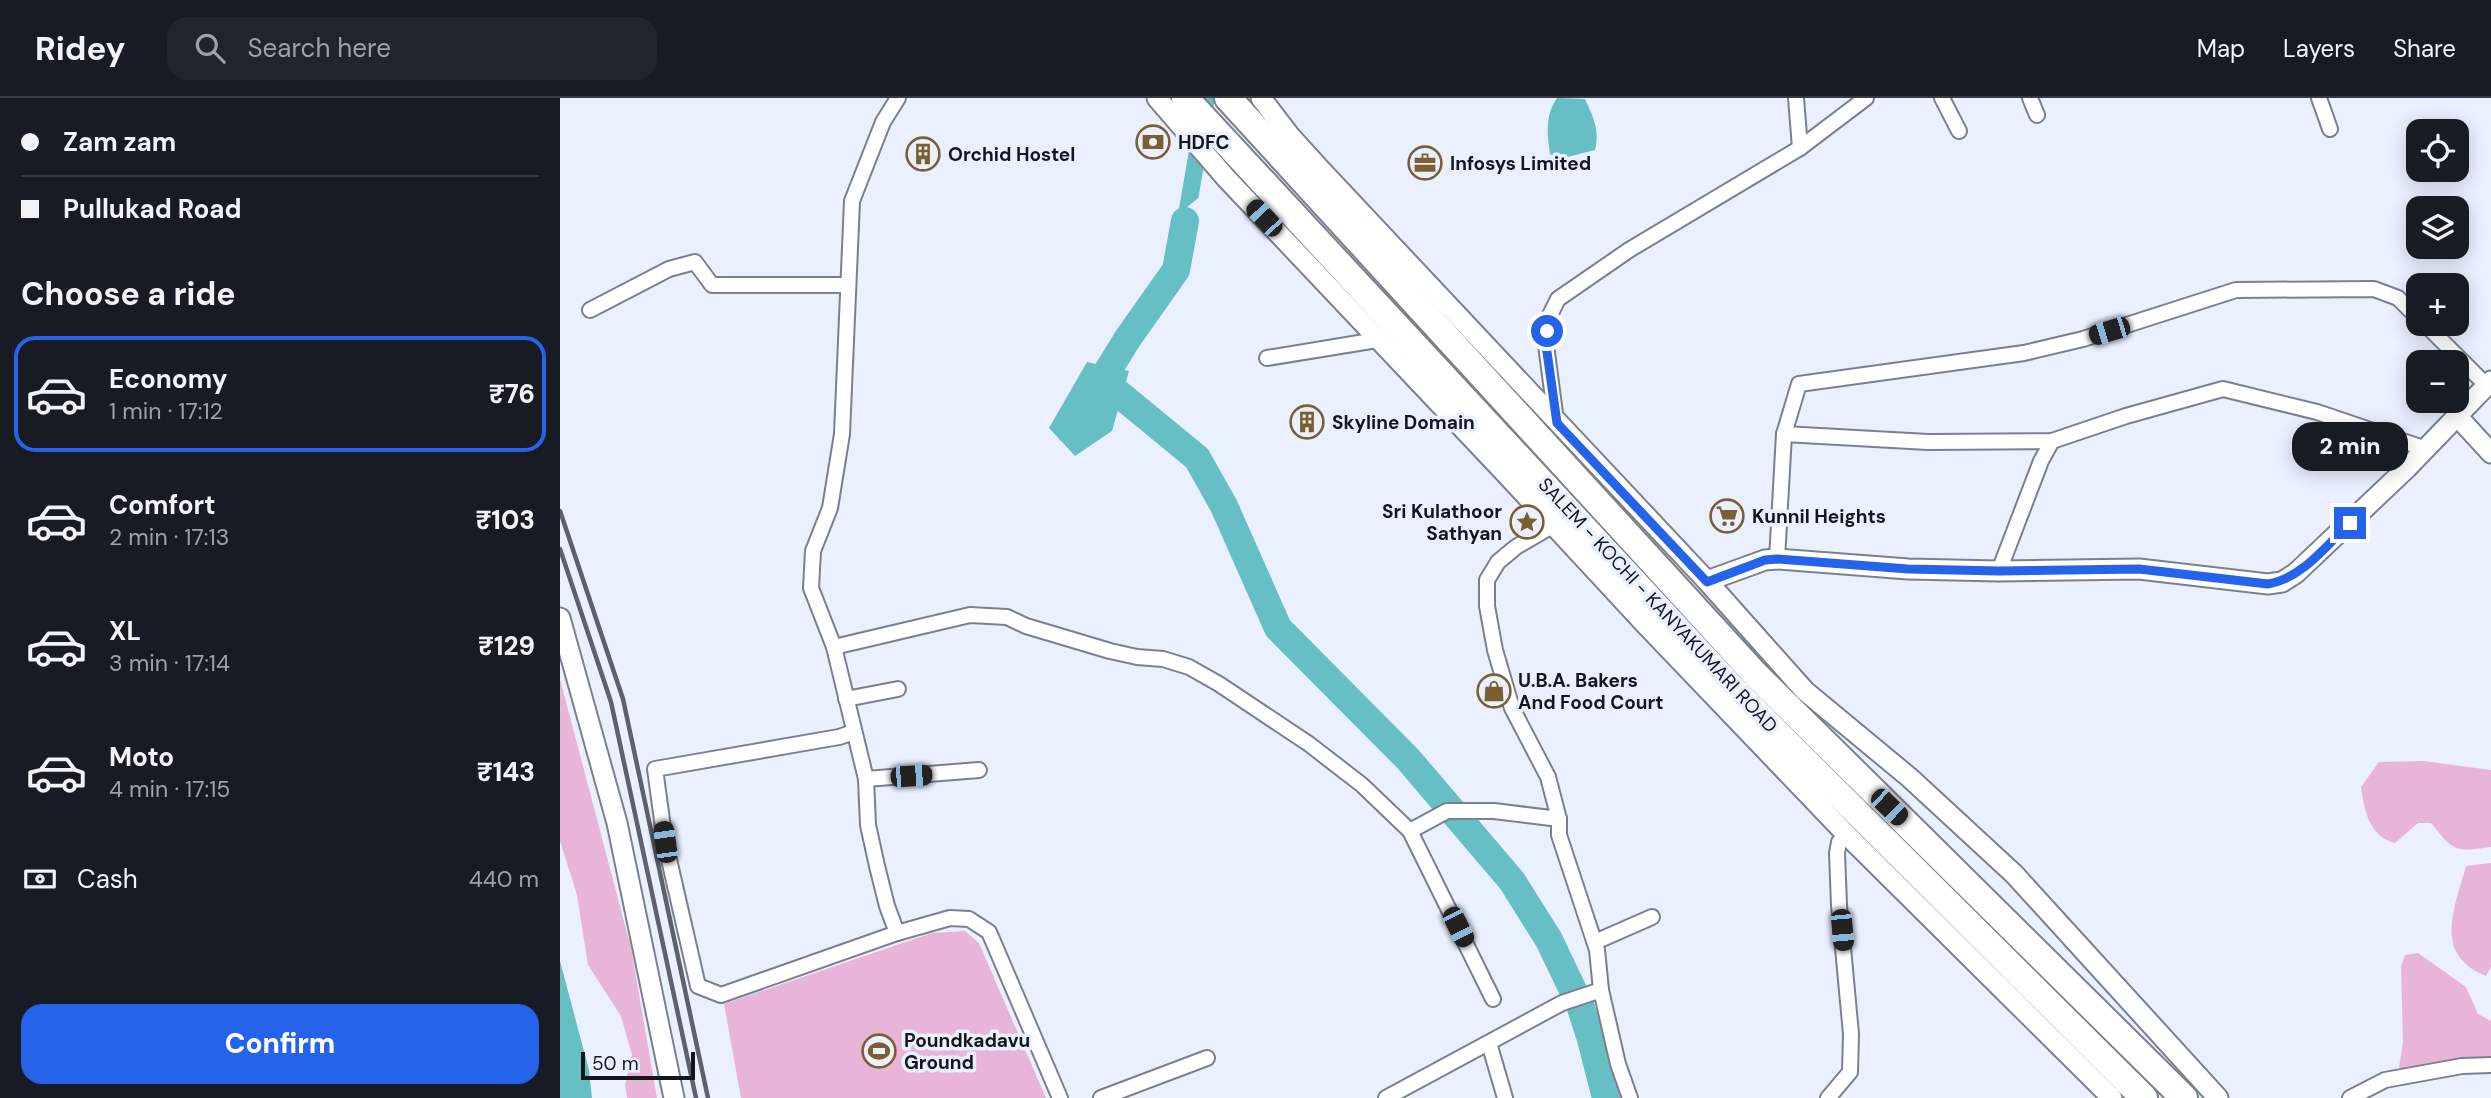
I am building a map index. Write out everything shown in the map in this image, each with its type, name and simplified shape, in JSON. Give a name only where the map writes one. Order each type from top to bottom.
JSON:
[{"type":"highway","name":"SALEM - KOCHI - KANYAKUMARI ROAD","points":[[1228,98],[1248,122],[1548,431],[1755,674],[2184,1098]]},
{"type":"highway","name":"SALEM - KOCHI - KANYAKUMARI ROAD","points":[[1185,109],[1232,166],[1514,467],[2144,1098]]},
{"type":"street","points":[[897,933],[887,906],[868,825],[866,779],[834,647],[811,588],[813,551],[830,508],[842,434],[852,201],[883,122],[898,98]]},
{"type":"street","points":[[1157,98],[1185,109]]},
{"type":"street","points":[[1261,98],[1290,136],[1376,227],[1548,431],[1707,582],[1805,691],[1910,778],[2014,874],[2218,1098]]},
{"type":"street","points":[[1796,98],[1800,148]]},
{"type":"street","points":[[1514,467],[1548,431],[1546,345],[1549,317],[1558,299],[1629,250],[1800,148],[1866,98]]},
{"type":"street","points":[[1942,98],[1959,131]]},
{"type":"street","points":[[2030,98],[2037,115]]},
{"type":"street","points":[[2319,98],[2330,129]]},
{"type":"street","points":[[1232,166],[1377,340],[1514,467],[1552,526],[1846,834],[2112,1098]]},
{"type":"street","points":[[590,310],[669,270],[695,262],[712,285],[848,285]]},
{"type":"street","points":[[1777,559],[1784,434],[1799,384],[2024,353],[2082,339],[2236,290],[2374,289],[2398,298],[2406,306]]},
{"type":"street","points":[[1707,582],[1765,560],[1777,559],[1908,569],[2139,569],[2268,584],[2282,582],[2305,565],[2426,449],[2489,383],[2438,336]]},
{"type":"street","points":[[1267,358],[1377,340]]},
{"type":"street","points":[[1784,434],[1928,442],[2052,441],[2102,423],[2222,389],[2317,412],[2426,449]]},
{"type":"street","points":[[2458,417],[2491,453]]},
{"type":"street","points":[[1999,571],[2041,461],[2052,441]]},
{"type":"street","points":[[1552,526],[1516,547],[1498,562],[1487,580],[1487,593],[1495,650],[1512,708],[1548,777],[1559,819],[1559,835],[1595,942],[1595,991],[1630,1098]]},
{"type":"street","points":[[834,647],[971,615],[985,615],[1007,617],[1026,626],[1110,651],[1163,659],[1189,667],[1220,684],[1309,744],[1362,785],[1410,831],[1493,999]]},
{"type":"street","points":[[560,618],[617,823],[674,1098]]},
{"type":"street","points":[[846,699],[898,688]]},
{"type":"street","points":[[854,732],[839,737],[655,769],[665,842],[698,986],[722,995],[897,933],[950,918],[969,919],[989,932],[1060,1098]]},
{"type":"street","points":[[866,779],[979,771]]},
{"type":"street","points":[[1410,831],[1447,811],[1470,810],[1559,819]]},
{"type":"street","points":[[1828,1098],[1850,1072],[1852,1034],[1839,905],[1837,853],[1839,842],[1846,834]]},
{"type":"street","points":[[1595,942],[1652,917]]},
{"type":"street","points":[[1385,1098],[1562,1003],[1595,991]]},
{"type":"street","points":[[1489,1043],[1505,1098]]},
{"type":"street","points":[[1101,1098],[1207,1058]]},
{"type":"street","points":[[2350,1098],[2385,1080],[2462,1066],[2491,1065]]},
{"type":"shaded area","points":[[560,679],[631,948],[657,1098],[627,1098],[625,1085],[632,1055],[621,1016],[588,965],[577,895],[560,841]]},
{"type":"shaded area","points":[[2423,761],[2491,770],[2491,847],[2456,848],[2445,840],[2431,823],[2418,823],[2395,843],[2379,835],[2366,813],[2361,787],[2379,762]]},
{"type":"shaded area","points":[[2491,863],[2491,967],[2486,976],[2469,967],[2459,955],[2453,943],[2452,928],[2453,913],[2466,866]]},
{"type":"shaded area","name":"Poundkadavu Ground","points":[[965,931],[979,943],[1046,1098],[741,1098],[724,1004],[932,933]]},
{"type":"shaded area","points":[[2418,953],[2466,987],[2478,1014],[2491,1021],[2491,1060],[2410,1074],[2399,1067],[2403,1043],[2401,966],[2405,955]]},
{"type":"water","points":[[1198,98],[1215,98],[1189,255],[1170,261]]},
{"type":"water","points":[[1557,98],[1585,99],[1596,130],[1595,150],[1560,159],[1550,154],[1549,118]]},
{"type":"water","points":[[1087,362],[1129,371],[1112,431],[1075,456],[1049,428]]},
{"type":"water","points":[[560,961],[589,1070],[592,1098],[560,1098]]},
{"type":"pier","points":[[1203,194],[1198,222],[1169,246],[1174,218]]},
{"type":"waterway","points":[[1185,221],[1176,270],[1102,380],[1197,458],[1224,506],[1278,628],[1408,759],[1512,881],[1549,940],[1580,1005],[1606,1098]]},
{"type":"railway","points":[[560,511],[623,699],[708,1098]]},
{"type":"railway","points":[[560,549],[611,702],[696,1098]]},
{"type":"place","name":"HDFC","points":[[1153,142]]},
{"type":"place","name":"Orchid Hostel","points":[[923,154]]},
{"type":"place","name":"Infosys Limited","points":[[1425,163]]},
{"type":"place","name":"Skyline Domain","points":[[1307,422]]},
{"type":"place","name":"Kunnil Heights","points":[[1727,516]]},
{"type":"place","name":"Sri Kulathoor Sathyan","points":[[1527,522]]},
{"type":"place","name":"U.B.A. Bakers And Food Court","points":[[1494,691]]},
{"type":"place","name":"Poundkadavu Ground","points":[[879,1051]]},
{"type":"route","points":[[1547,331],[1546,345],[1557,423],[1707,582],[1765,560],[1777,559],[1908,569],[2139,569],[2268,584],[2282,582],[2296,573],[2350,523]]}]
